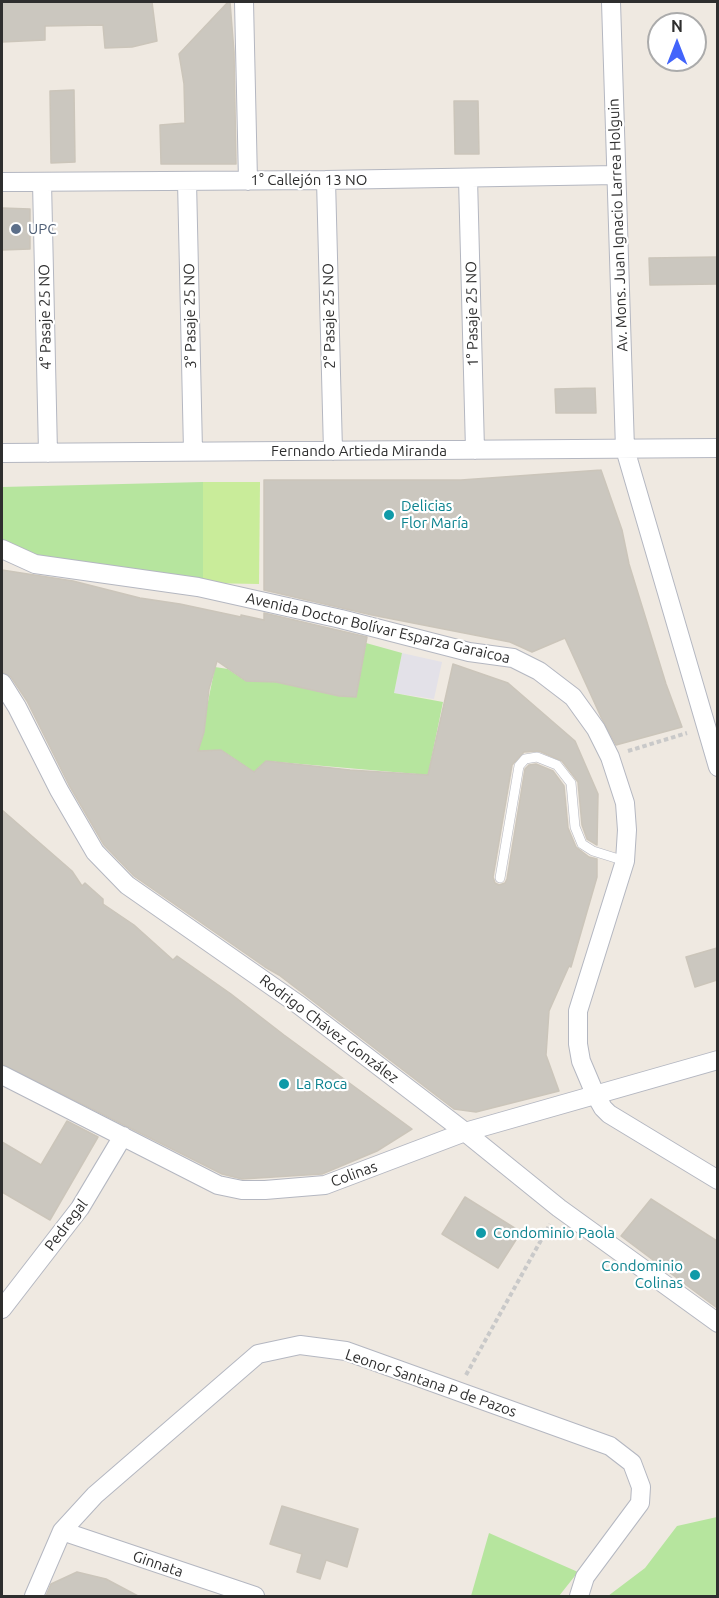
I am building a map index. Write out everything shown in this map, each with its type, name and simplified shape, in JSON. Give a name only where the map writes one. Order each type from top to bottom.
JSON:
[{"type":"street","points":[[244,2],[248,181]]},
{"type":"street","name":"Av. Mons. Juan Ignacio Larrea Holguin","points":[[611,2],[625,449],[717,767]]},
{"type":"street","name":"1° Callejón 13 NO","points":[[2,182],[248,181],[616,175]]},
{"type":"street","name":"1° Pasaje 25 NO","points":[[468,178],[475,450]]},
{"type":"street","name":"2° Pasaje 25 NO","points":[[326,180],[333,452]]},
{"type":"street","name":"3° Pasaje 25 NO","points":[[187,181],[193,452]]},
{"type":"street","name":"4° Pasaje 25 NO","points":[[42,182],[48,453]]},
{"type":"street","name":"Fernando Artieda Miranda","points":[[2,453],[717,448]]},
{"type":"street","name":"Avenida Doctor Bolívar Esparza Garaicoa","points":[[2,549],[35,564],[198,587],[341,619],[469,652],[513,658],[539,671],[573,697],[592,723],[610,757],[625,803],[627,830],[626,861],[578,1011],[581,1061],[603,1108],[622,1123],[717,1180]]},
{"type":"street","name":"Rodrigo Chávez González","points":[[2,683],[80,827],[95,852],[110,870],[127,885],[299,1005],[465,1132],[559,1208],[717,1323]]},
{"type":"street","name":"Colinas","points":[[2,1075],[218,1185],[242,1190],[325,1185],[465,1132],[717,1060]]},
{"type":"street","name":"Pedregal","points":[[2,1310],[81,1208],[123,1136]]},
{"type":"street","name":"Leonor Santana P de Pazos","points":[[34,1596],[62,1531],[95,1495],[258,1354],[300,1345],[346,1351],[610,1446],[632,1463],[641,1487],[640,1503],[585,1577],[579,1596]]},
{"type":"street","name":"Ginnata","points":[[62,1531],[255,1596]]},
{"type":"lane","points":[[500,878],[519,766],[525,759],[537,757],[557,765],[571,783],[575,827],[582,844],[593,851],[626,861]]},
{"type":"path","points":[[610,757],[705,728]]},
{"type":"path","points":[[457,1391],[559,1208]]},
{"type":"shaded area","points":[[402,653],[442,662],[434,699],[394,693]]},
{"type":"green space","points":[[203,482],[203,583],[36,559],[2,542],[2,487]]},
{"type":"green space","points":[[203,482],[260,482],[259,584],[203,583]]},
{"type":"green space","points":[[366,643],[402,653],[394,693],[443,702],[428,775],[266,761],[254,772],[221,750],[198,751],[215,667],[228,669],[246,681],[287,680],[295,686],[339,696],[356,697]]},
{"type":"green space","points":[[717,1517],[717,1596],[608,1596],[645,1568],[677,1526]]},
{"type":"green space","points":[[489,1533],[578,1572],[559,1596],[471,1596]]},
{"type":"building","points":[[2,2],[152,2],[157,41],[132,47],[105,48],[103,25],[45,26],[45,40],[2,42]]},
{"type":"building","points":[[230,2],[234,52],[236,164],[161,164],[160,125],[185,123],[184,84],[179,54]]},
{"type":"building","points":[[74,90],[75,162],[51,163],[50,91]]},
{"type":"building","points":[[454,101],[478,101],[479,154],[455,154]]},
{"type":"building","name":"UPC","points":[[2,208],[30,209],[30,249],[2,250]]},
{"type":"building","points":[[717,257],[717,284],[650,285],[649,258]]},
{"type":"building","points":[[595,388],[596,413],[556,413],[555,389]]},
{"type":"building","points":[[601,470],[622,530],[629,564],[666,684],[682,727],[616,745],[565,638],[532,652],[510,642],[372,615],[264,590],[264,480],[461,480]]},
{"type":"building","points":[[2,570],[73,581],[140,598],[241,617],[241,615],[264,620],[264,613],[367,637],[356,697],[339,696],[276,682],[246,681],[217,661],[209,689],[204,732],[198,751],[221,750],[254,772],[266,761],[428,775],[453,664],[508,683],[575,741],[598,794],[597,845],[587,839],[582,825],[578,782],[562,761],[539,751],[524,752],[512,765],[493,877],[495,883],[499,885],[505,883],[507,879],[525,769],[529,765],[536,764],[553,771],[564,786],[568,828],[576,847],[589,857],[597,859],[597,877],[571,967],[569,966],[549,1011],[546,1055],[559,1091],[476,1112],[454,1109],[279,975],[134,876],[104,845],[69,785],[27,701],[11,677],[2,672]]},
{"type":"building","points":[[2,810],[72,871],[82,886],[85,883],[103,899],[103,904],[134,925],[173,960],[177,956],[231,994],[412,1129],[377,1151],[322,1174],[242,1179],[222,1174],[2,1064]]},
{"type":"building","points":[[717,948],[717,980],[695,987],[686,957]]},
{"type":"building","points":[[67,1121],[98,1137],[50,1220],[2,1192],[2,1142],[41,1165]]},
{"type":"building","name":"Condominio Paola","points":[[465,1197],[521,1232],[498,1268],[442,1234]]},
{"type":"building","name":"Condominio Colinas","points":[[651,1199],[717,1241],[717,1308],[621,1236]]},
{"type":"building","points":[[282,1506],[358,1529],[347,1567],[326,1560],[320,1579],[297,1572],[302,1554],[270,1544]]},
{"type":"building","points":[[77,1572],[106,1579],[138,1596],[46,1596],[51,1584]]},
{"type":"place","name":"UPC","points":[[16,229]]},
{"type":"place","name":"Delicias Flor María","points":[[389,515]]},
{"type":"place","name":"La Roca","points":[[284,1084]]},
{"type":"place","name":"Condominio Paola","points":[[481,1233]]},
{"type":"place","name":"Condominio Colinas","points":[[695,1275]]}]
